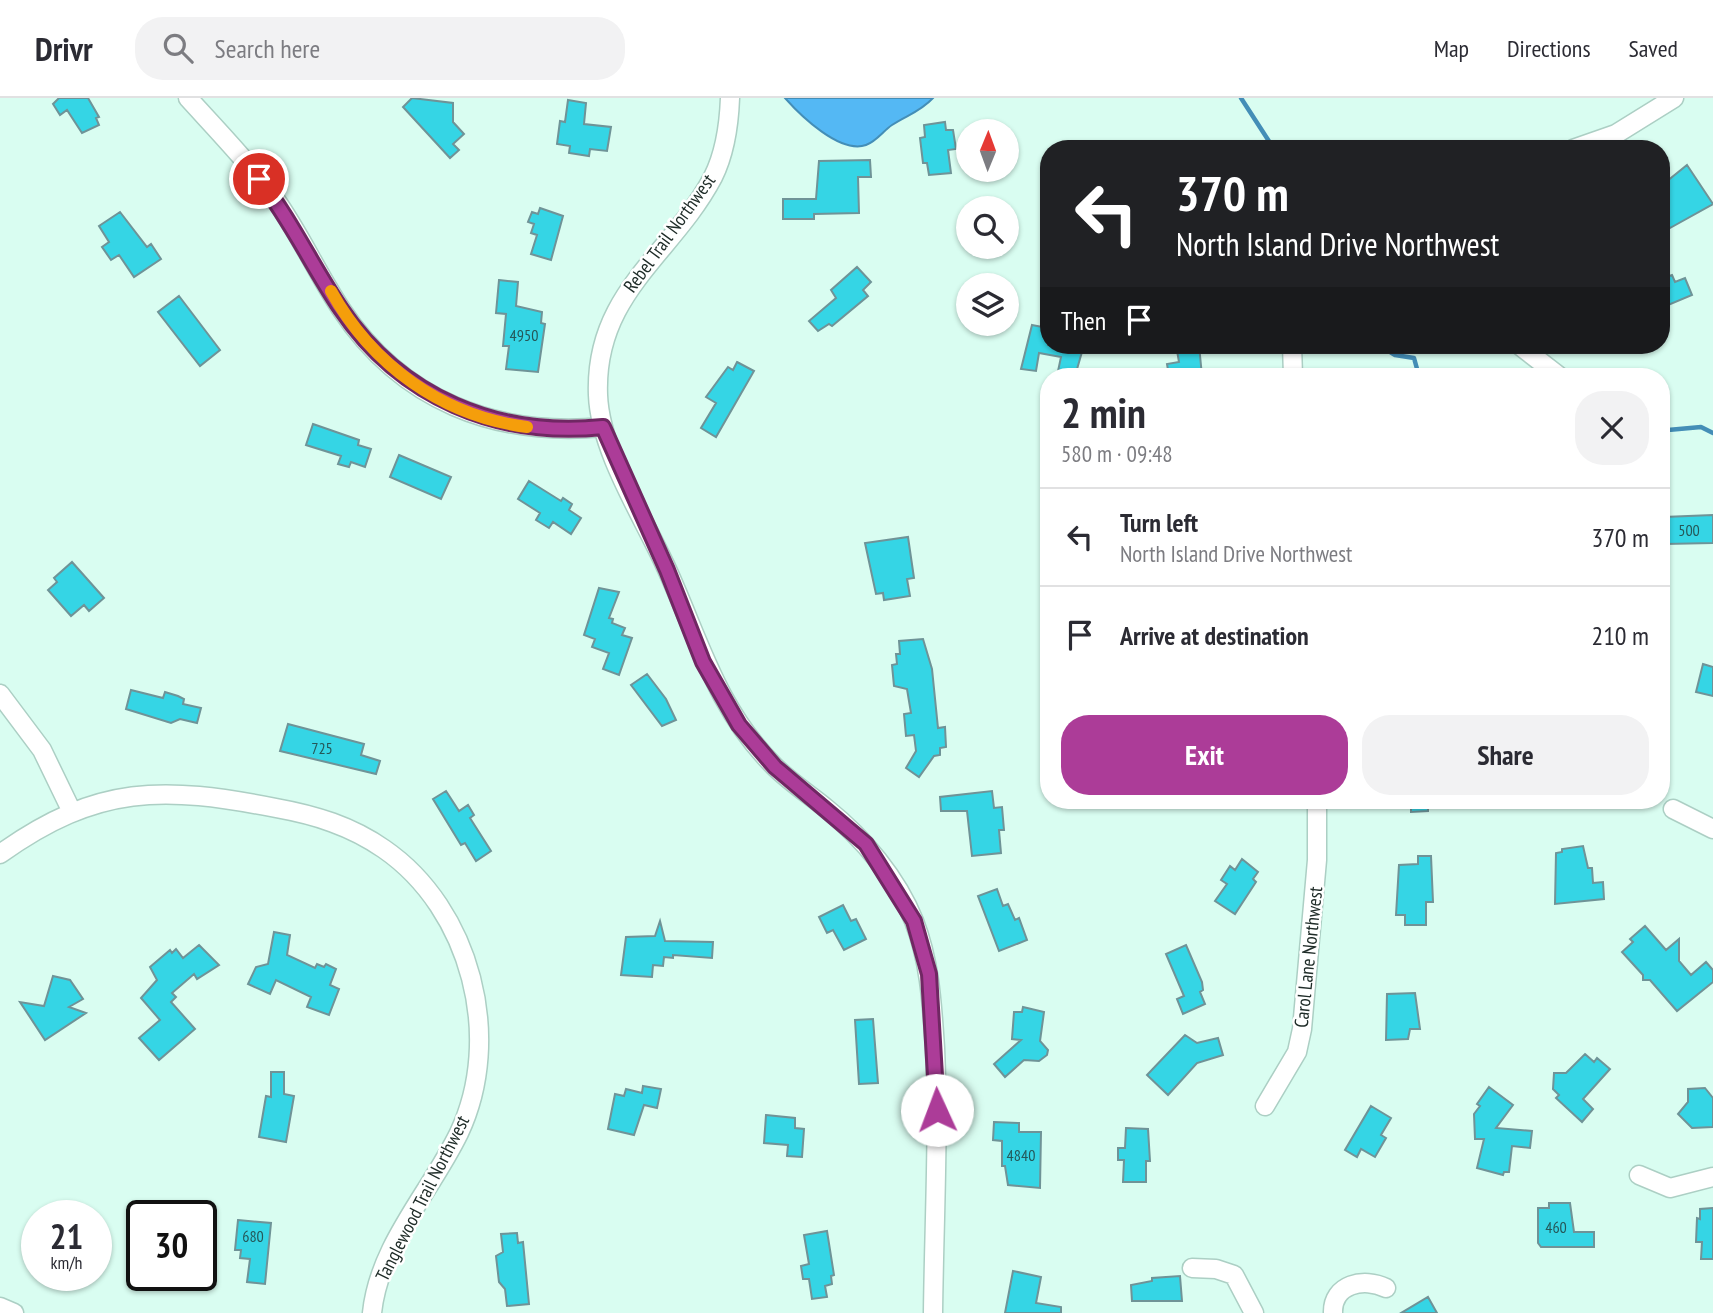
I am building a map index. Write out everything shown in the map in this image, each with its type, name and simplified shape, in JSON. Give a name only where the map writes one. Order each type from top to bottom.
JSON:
[{"type":"street","points":[[188,98],[274,199],[341,309],[368,345],[394,370],[429,394],[476,416],[542,429],[603,427]]},
{"type":"street","name":"Rebel Trail Northwest","points":[[730,98],[729,124],[712,177],[669,239],[638,275],[616,310],[600,365],[598,395],[603,427],[667,570],[703,662],[739,725],[775,767],[866,844],[914,921],[929,974],[937,1087],[933,1313]]},
{"type":"street","points":[[1599,140],[1616,134],[1674,98]]},
{"type":"street","points":[[1531,354],[1549,368]]},
{"type":"street","points":[[0,694],[42,750],[72,812]]},
{"type":"street","name":"Tanglewood Trail Northwest","points":[[0,854],[35,830],[72,812],[124,797],[174,793],[208,794],[310,815],[349,829],[385,850],[412,874],[451,925],[468,964],[479,1031],[478,1061],[470,1104],[458,1134],[384,1262],[372,1313]]},
{"type":"street","name":"Carol Lane Northwest","points":[[1265,1106],[1297,1052],[1302,1029],[1317,860],[1317,809]]},
{"type":"street","points":[[1673,809],[1713,829]]},
{"type":"street","points":[[1639,1175],[1670,1188],[1713,1177]]},
{"type":"street","points":[[1192,1268],[1216,1269],[1234,1275],[1254,1313]]},
{"type":"street","points":[[1333,1313],[1336,1297],[1345,1288],[1367,1282],[1386,1288]]},
{"type":"street","points":[[0,1307],[14,1313]]},
{"type":"water","points":[[785,98],[933,98],[870,143],[856,146],[845,144],[822,132]]},
{"type":"building","points":[[59,98],[88,98],[99,117],[96,118],[99,125],[82,133],[67,110],[60,115],[53,104]]},
{"type":"building","points":[[412,98],[453,103],[453,122],[464,134],[453,144],[459,150],[450,158],[403,107]]},
{"type":"building","points":[[568,100],[586,103],[584,124],[611,127],[607,151],[590,149],[589,156],[569,153],[570,146],[557,144],[560,121],[565,122]]},
{"type":"building","points":[[945,122],[946,130],[953,130],[956,149],[948,150],[951,173],[929,175],[927,163],[923,163],[920,138],[925,137],[924,125]]},
{"type":"building","points":[[870,160],[871,177],[858,177],[859,213],[814,214],[814,219],[783,219],[783,199],[816,199],[819,161]]},
{"type":"building","points":[[1687,165],[1713,204],[1670,228],[1670,179]]},
{"type":"building","points":[[540,208],[563,216],[551,260],[531,254],[537,235],[531,233],[534,224],[528,222],[532,212],[538,214]]},
{"type":"building","points":[[120,212],[147,247],[151,244],[161,259],[134,277],[119,255],[111,260],[102,247],[109,242],[99,226]]},
{"type":"building","points":[[857,267],[871,282],[863,290],[868,296],[832,326],[829,324],[818,331],[809,321],[836,298],[831,290]]},
{"type":"building","points":[[1670,276],[1675,282],[1685,278],[1692,295],[1670,304]]},
{"type":"building","points":[[499,280],[518,282],[516,306],[542,312],[541,323],[545,324],[538,372],[506,369],[509,346],[503,346],[506,314],[496,313]]},
{"type":"building","points":[[179,296],[220,350],[200,366],[158,312]]},
{"type":"building","points":[[1032,325],[1040,326],[1040,353],[1036,371],[1021,369]]},
{"type":"building","points":[[1044,354],[1081,354],[1077,368],[1059,368],[1061,357]]},
{"type":"building","points":[[1178,354],[1200,354],[1201,368],[1168,368],[1167,364],[1179,362]]},
{"type":"building","points":[[737,362],[754,371],[716,437],[701,428],[716,403],[706,397],[728,367],[733,370]]},
{"type":"building","points":[[313,424],[359,440],[358,445],[371,449],[365,467],[351,462],[349,467],[338,464],[341,456],[306,445]]},
{"type":"building","points":[[399,455],[451,477],[441,499],[390,477]]},
{"type":"building","points":[[529,481],[561,501],[563,498],[572,504],[569,510],[581,518],[571,534],[553,522],[549,528],[536,520],[540,513],[518,499]]},
{"type":"building","points":[[1713,515],[1713,543],[1670,544],[1670,517]]},
{"type":"building","points":[[908,537],[914,578],[907,579],[910,596],[884,600],[883,593],[876,594],[865,543]]},
{"type":"building","points":[[72,562],[104,598],[89,611],[84,605],[71,616],[48,590],[57,582],[54,578]]},
{"type":"building","points":[[599,588],[619,592],[609,618],[613,619],[612,623],[625,628],[622,635],[632,638],[619,675],[603,669],[609,653],[592,647],[595,639],[584,635]]},
{"type":"building","points":[[923,639],[932,669],[938,728],[945,727],[946,747],[940,748],[940,755],[934,756],[919,777],[906,768],[916,751],[914,735],[906,736],[904,714],[911,713],[907,689],[894,686],[892,665],[897,664],[896,654],[900,654],[899,641]]},
{"type":"building","points":[[1703,664],[1713,667],[1713,696],[1696,692]]},
{"type":"building","points":[[647,674],[666,699],[676,720],[662,726],[631,685]]},
{"type":"building","points":[[131,690],[163,698],[165,692],[184,699],[183,704],[201,708],[197,723],[180,719],[171,723],[126,709]]},
{"type":"building","points":[[288,724],[364,744],[361,755],[380,761],[376,774],[280,751]]},
{"type":"building","points":[[446,791],[459,811],[468,805],[474,815],[470,818],[491,851],[476,861],[465,843],[461,845],[433,799]]},
{"type":"building","points":[[992,791],[994,808],[1002,807],[1004,830],[999,830],[1001,853],[972,856],[967,811],[941,811],[940,797]]},
{"type":"building","points":[[1411,809],[1428,809],[1428,811],[1411,812]]},
{"type":"building","points":[[1583,846],[1588,868],[1592,868],[1593,883],[1603,882],[1604,899],[1555,904],[1556,853],[1562,852],[1562,849]]},
{"type":"building","points":[[1418,856],[1431,856],[1433,902],[1426,902],[1426,925],[1405,925],[1405,915],[1396,915],[1399,865],[1418,864]]},
{"type":"building","points":[[1242,859],[1258,872],[1253,879],[1256,882],[1235,914],[1215,901],[1227,884],[1221,880],[1230,866],[1235,870]]},
{"type":"building","points":[[997,889],[1003,906],[1008,904],[1015,920],[1019,918],[1027,940],[999,951],[978,896]]},
{"type":"building","points":[[843,905],[851,921],[856,919],[866,939],[844,950],[833,930],[827,933],[819,917]]},
{"type":"building","points":[[660,921],[665,941],[713,942],[712,958],[673,955],[673,958],[664,957],[663,966],[653,965],[652,977],[621,975],[626,937],[655,936]]},
{"type":"building","points":[[1645,926],[1666,950],[1679,939],[1679,961],[1691,975],[1706,962],[1713,970],[1713,982],[1677,1011],[1650,980],[1643,980],[1643,975],[1622,952],[1633,942],[1630,939]]},
{"type":"building","points":[[274,932],[290,935],[287,955],[315,968],[317,964],[324,967],[326,964],[336,969],[330,985],[339,989],[329,1015],[307,1007],[311,997],[276,980],[270,994],[248,984],[256,967],[268,964]]},
{"type":"building","points":[[199,945],[219,965],[197,979],[194,974],[172,993],[176,997],[171,1002],[195,1029],[159,1060],[139,1038],[160,1020],[141,998],[157,980],[150,967],[170,950],[172,953],[176,949],[183,958]]},
{"type":"building","points":[[1186,945],[1202,982],[1203,990],[1200,992],[1205,1004],[1183,1014],[1177,999],[1184,996],[1166,954]]},
{"type":"building","points":[[53,976],[70,980],[83,999],[69,1007],[86,1013],[45,1040],[20,1002],[44,1006]]},
{"type":"building","points":[[1415,993],[1420,1029],[1410,1029],[1408,1039],[1386,1040],[1387,994]]},
{"type":"building","points":[[1023,1007],[1044,1012],[1040,1041],[1048,1050],[1047,1055],[1039,1061],[1024,1060],[1005,1077],[994,1064],[1021,1040],[1012,1039],[1014,1012],[1022,1012]]},
{"type":"building","points":[[873,1019],[878,1083],[859,1084],[855,1020]]},
{"type":"building","points":[[1185,1035],[1197,1043],[1218,1038],[1223,1055],[1197,1063],[1168,1095],[1147,1075]]},
{"type":"building","points":[[1585,1054],[1594,1062],[1597,1058],[1610,1069],[1583,1099],[1593,1109],[1582,1122],[1556,1098],[1559,1095],[1553,1089],[1554,1073],[1566,1073]]},
{"type":"building","points":[[271,1072],[284,1072],[284,1094],[294,1096],[286,1142],[259,1137],[266,1096],[271,1097]]},
{"type":"building","points":[[643,1086],[661,1089],[657,1108],[644,1105],[634,1135],[608,1129],[615,1094],[624,1096],[626,1089],[642,1093]]},
{"type":"building","points":[[1489,1087],[1513,1105],[1496,1128],[1532,1131],[1530,1148],[1512,1146],[1509,1172],[1504,1172],[1503,1175],[1477,1168],[1484,1139],[1475,1139],[1474,1114],[1480,1106],[1477,1104]]},
{"type":"building","points":[[1705,1088],[1713,1098],[1713,1127],[1692,1128],[1678,1114],[1688,1102],[1688,1089]]},
{"type":"building","points":[[1371,1106],[1391,1118],[1381,1135],[1386,1138],[1375,1157],[1361,1149],[1357,1157],[1345,1150]]},
{"type":"building","points":[[766,1115],[795,1118],[795,1128],[804,1129],[802,1157],[787,1156],[788,1145],[764,1143]]},
{"type":"building","points":[[994,1122],[1019,1123],[1019,1132],[1041,1132],[1040,1188],[1008,1185],[1005,1166],[1002,1166],[1002,1141],[993,1140]]},
{"type":"building","points":[[1126,1128],[1148,1129],[1150,1161],[1146,1161],[1146,1182],[1123,1182],[1124,1160],[1118,1160],[1118,1148],[1125,1148]]},
{"type":"building","points":[[1549,1203],[1570,1203],[1574,1232],[1594,1232],[1594,1247],[1541,1247],[1538,1243],[1538,1208],[1549,1208]]},
{"type":"building","points":[[1713,1208],[1713,1259],[1701,1259],[1702,1242],[1696,1242],[1697,1218],[1700,1219],[1700,1209]]},
{"type":"building","points":[[238,1220],[271,1223],[265,1284],[247,1282],[250,1259],[240,1258],[241,1250],[235,1250]]},
{"type":"building","points":[[827,1231],[834,1275],[831,1276],[832,1284],[825,1286],[827,1297],[812,1299],[809,1279],[803,1279],[801,1266],[809,1264],[804,1235]]},
{"type":"building","points":[[517,1233],[518,1243],[523,1242],[529,1304],[507,1306],[505,1289],[499,1282],[496,1256],[503,1252],[501,1234]]},
{"type":"building","points":[[1013,1271],[1041,1277],[1036,1303],[1061,1307],[1061,1313],[1005,1313]]},
{"type":"building","points":[[1180,1276],[1182,1301],[1132,1301],[1131,1285],[1152,1281],[1152,1278]]},
{"type":"building","points":[[1428,1297],[1437,1313],[1401,1313]]},
{"type":"waterway","points":[[1241,98],[1268,140]]},
{"type":"waterway","points":[[1393,354],[1414,358],[1417,368]]},
{"type":"waterway","points":[[1670,430],[1701,427],[1713,433]]},
{"type":"slow traffic","points":[[331,291],[368,345],[394,370],[447,404],[476,416],[527,427]]},
{"type":"route","points":[[259,179],[303,242],[341,309],[368,345],[394,370],[447,404],[476,416],[542,429],[603,427],[620,471],[667,570],[703,662],[739,725],[775,767],[831,811],[866,844],[914,921],[929,974],[937,1110]]}]
